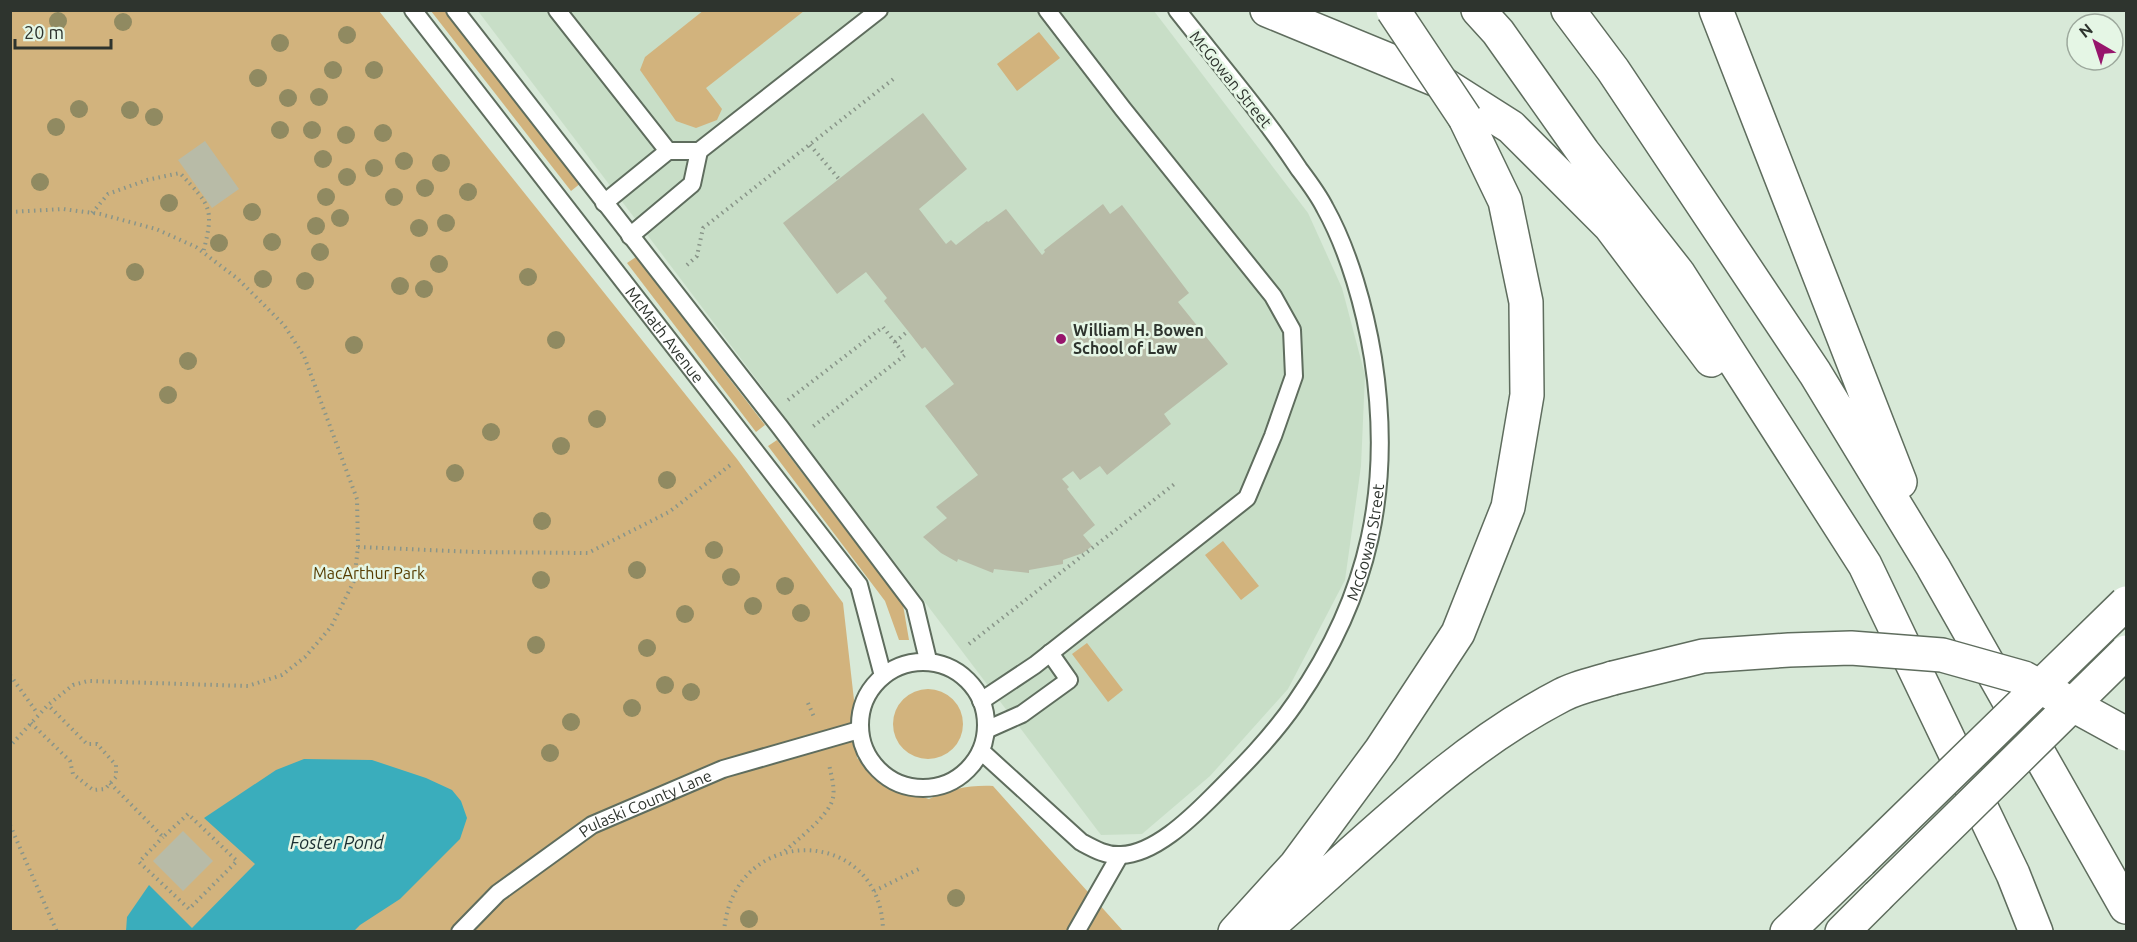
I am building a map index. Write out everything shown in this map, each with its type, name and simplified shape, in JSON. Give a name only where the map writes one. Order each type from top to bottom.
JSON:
[{"type":"highway","points":[[1266,10],[1437,80],[1511,127],[1610,226],[1865,565]]},
{"type":"highway","points":[[1235,932],[1296,864],[1381,750],[1458,633],[1508,507],[1527,394],[1526,302],[1505,201],[1465,118],[1393,10]]},
{"type":"highway","points":[[1478,10],[1498,32],[1583,152],[1678,273],[1865,565],[2013,874],[2036,932]]},
{"type":"highway","points":[[1568,10],[1613,70],[1797,344],[1933,567],[2127,907]]},
{"type":"highway","points":[[1716,10],[1933,567]]},
{"type":"highway","points":[[1787,932],[2127,603]]},
{"type":"highway","points":[[1262,932],[1322,881],[1401,807],[1488,740],[1563,694],[1613,678],[1703,657],[1851,648],[1942,655],[2024,678],[2127,734]]},
{"type":"highway","points":[[1842,932],[2127,652]]},
{"type":"lane","name":"McMath Avenue","points":[[413,10],[859,585],[883,676]]},
{"type":"lane","name":"McMath Avenue","points":[[455,10],[780,427],[915,606],[928,660]]},
{"type":"lane","points":[[557,10],[668,151]]},
{"type":"lane","points":[[604,203],[668,151],[699,151],[879,10]]},
{"type":"lane","points":[[981,700],[1050,653],[1247,498],[1273,436],[1294,376],[1292,330],[1273,296],[1047,10]]},
{"type":"lane","name":"McGowan Street","points":[[1120,855],[1156,844],[1203,806],[1252,757],[1301,695],[1324,659],[1347,611],[1365,560],[1377,508],[1381,452],[1379,394],[1370,338],[1354,273],[1326,208],[1276,135],[1176,10]]},
{"type":"lane","points":[[630,236],[692,184],[699,151]]},
{"type":"lane","points":[[986,730],[1022,714],[1069,680],[1050,653]]},
{"type":"lane","points":[[928,660],[961,675],[976,690],[985,709],[986,730],[981,751],[969,768],[953,781],[932,788],[911,788],[892,781],[876,768],[864,751],[859,730],[861,710],[869,691],[883,676],[902,666],[928,660]]},
{"type":"lane","name":"Pulaski County Lane","points":[[460,932],[498,893],[592,825],[723,769],[859,730]]},
{"type":"lane","points":[[981,751],[1082,842],[1099,852],[1120,855],[1076,932]]},
{"type":"path","points":[[687,265],[697,256],[703,228],[896,77]]},
{"type":"path","points":[[810,145],[839,179]]},
{"type":"path","points":[[92,213],[108,194],[147,180],[180,173],[207,204],[210,228],[203,253]]},
{"type":"path","points":[[10,212],[63,209],[92,213],[156,229],[196,247],[238,279],[284,325],[304,356],[357,499],[358,547],[354,581],[331,627],[305,657],[282,675],[248,686],[88,681],[73,685],[48,705],[10,746]]},
{"type":"path","points":[[788,400],[883,327],[905,355],[809,429]]},
{"type":"path","points":[[895,342],[908,332]]},
{"type":"path","points":[[358,547],[475,552],[588,553],[669,512],[752,448]]},
{"type":"path","points":[[969,644],[1177,482]]},
{"type":"path","points":[[10,675],[38,714]]},
{"type":"path","points":[[31,723],[70,761],[72,774],[93,790],[105,789],[116,777],[116,765],[97,744],[87,744],[48,705]]},
{"type":"path","points":[[724,932],[728,904],[741,881],[760,863],[784,852],[822,817],[833,800],[829,760]]},
{"type":"path","points":[[110,783],[163,837]]},
{"type":"path","points":[[189,814],[237,861],[189,909],[139,862],[163,837],[189,814]]},
{"type":"path","points":[[10,825],[57,932]]},
{"type":"path","points":[[784,852],[810,849],[836,855],[858,870],[874,891],[883,915],[883,932]]},
{"type":"path","points":[[874,891],[921,868]]},
{"type":"shaded area","points":[[478,11],[1154,11],[1308,213],[1342,288],[1365,375],[1361,466],[1345,580],[1288,689],[1210,776],[1142,834],[1101,835]]},
{"type":"green space","points":[[704,10],[804,11],[706,88],[722,109],[717,120],[696,128],[676,121],[640,70],[645,57]]},
{"type":"green space","name":"MacArthur Park","points":[[10,11],[379,11],[737,459],[843,603],[854,700],[857,758],[895,788],[929,799],[960,788],[993,786],[1123,931],[11,931]]},
{"type":"green space","points":[[431,11],[447,11],[581,183],[571,191]]},
{"type":"green space","points":[[1039,32],[1060,58],[1017,91],[997,64]]},
{"type":"green space","points":[[636,257],[765,425],[756,432],[627,263]]},
{"type":"green space","points":[[777,440],[903,605],[909,640],[899,640],[885,601],[768,446]]},
{"type":"green space","points":[[1223,541],[1259,586],[1241,600],[1205,555]]},
{"type":"green space","points":[[1087,643],[1123,690],[1108,702],[1072,654]]},
{"type":"green space","points":[[928,689],[941,692],[953,699],[960,711],[963,724],[960,737],[953,749],[941,756],[928,759],[915,756],[903,749],[896,737],[893,724],[896,711],[903,699],[915,692]]},
{"type":"water","name":"Foster Pond","points":[[304,759],[372,760],[426,778],[452,790],[461,801],[467,818],[460,839],[400,899],[354,931],[126,931],[127,917],[149,885],[192,928],[255,864],[204,818],[276,770]]},
{"type":"building","name":"William H. Bowen School of Law","points":[[923,113],[967,169],[919,209],[946,244],[951,240],[956,245],[1006,209],[1042,255],[1044,250],[1103,204],[1110,214],[1122,205],[1189,293],[1178,302],[1228,364],[1164,414],[1171,424],[1107,475],[1100,466],[1080,480],[1073,471],[1062,479],[1095,525],[1083,535],[1092,546],[1083,553],[1063,560],[1063,564],[1029,570],[1029,573],[994,569],[993,573],[958,559],[957,562],[941,553],[923,537],[947,518],[936,507],[978,475],[925,406],[954,384],[925,347],[922,349],[884,301],[887,298],[866,272],[837,294],[783,223]]},
{"type":"building","points":[[205,141],[239,189],[212,208],[178,160]]},
{"type":"building","points":[[183,831],[213,861],[183,891],[153,861]]},
{"type":"place","name":"William H. Bowen School of Law","points":[[1061,339]]}]
